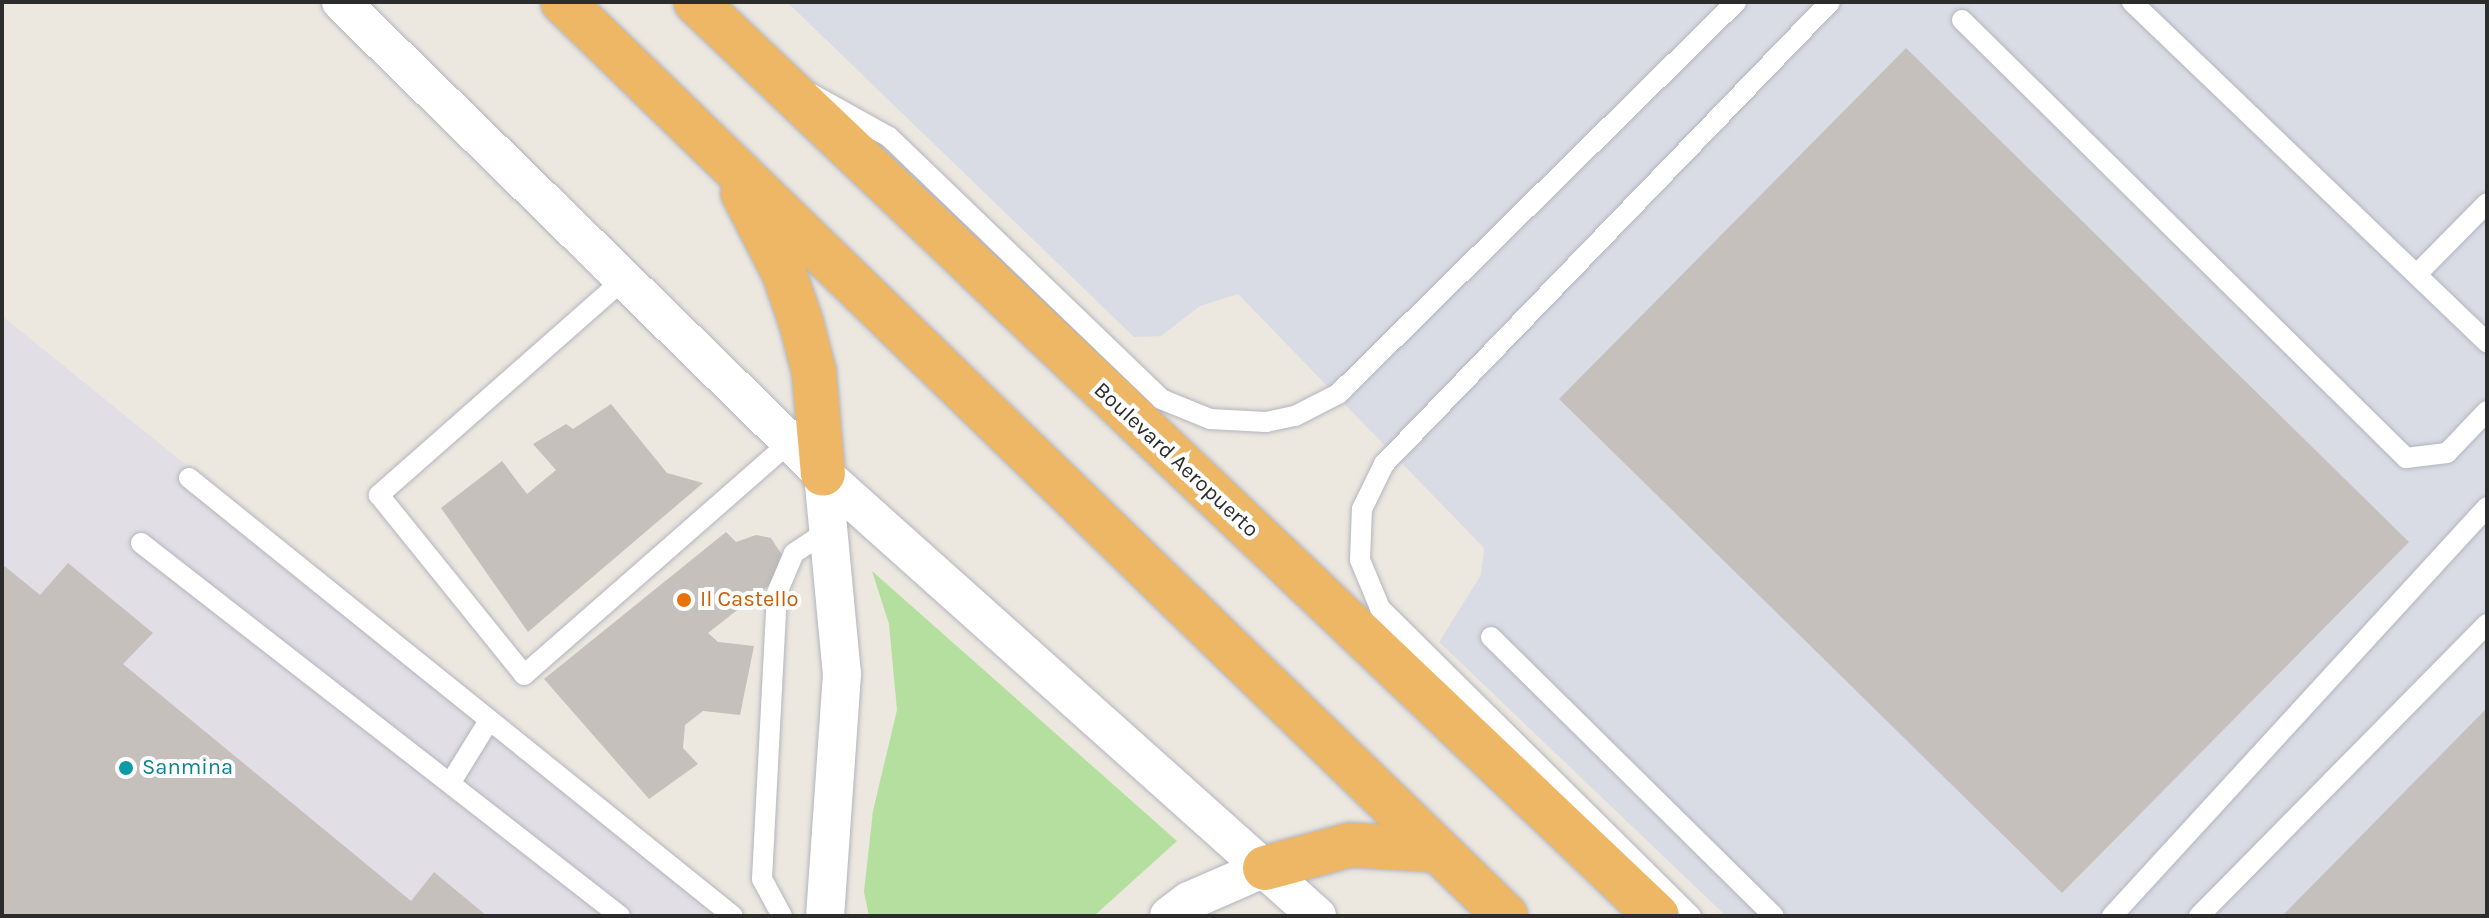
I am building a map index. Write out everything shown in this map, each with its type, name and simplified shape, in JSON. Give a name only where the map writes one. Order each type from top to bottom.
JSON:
[{"type":"highway","points":[[563,2],[1506,916]]},
{"type":"highway","name":"Boulevard Aeropuerto","points":[[696,2],[1657,916]]},
{"type":"highway","points":[[700,133],[747,200],[784,273],[814,372],[823,474]]},
{"type":"highway","points":[[1265,868],[1350,845],[1436,850]]},
{"type":"street","points":[[341,2],[823,474],[1317,916]]},
{"type":"street","points":[[823,474],[842,674],[825,916]]},
{"type":"street","points":[[1169,916],[1189,901],[1265,868]]},
{"type":"lane","points":[[778,83],[830,101],[889,137],[1161,399],[1210,419],[1266,422],[1295,416],[1338,394],[1736,2]]},
{"type":"lane","points":[[1691,916],[1380,608],[1360,560],[1362,509],[1384,464],[1830,2]]},
{"type":"lane","points":[[2132,2],[2418,273],[2487,343]]},
{"type":"lane","points":[[1962,20],[2406,458],[2447,453],[2487,411]]},
{"type":"lane","points":[[2418,273],[2487,203]]},
{"type":"lane","points":[[624,279],[379,495],[524,675],[790,442]]},
{"type":"lane","points":[[189,478],[488,722],[733,916]]},
{"type":"lane","points":[[2112,916],[2487,507]]},
{"type":"lane","points":[[782,916],[762,879],[777,593],[794,553],[829,530]]},
{"type":"lane","points":[[141,543],[620,916]]},
{"type":"lane","points":[[2199,916],[2487,624]]},
{"type":"lane","points":[[1491,637],[1774,916]]},
{"type":"lane","points":[[451,782],[488,722]]},
{"type":"shaded area","points":[[787,2],[2487,2],[2487,916],[1726,916],[1439,642],[1481,575],[1484,548],[1238,294],[1200,306],[1161,336],[1134,337]]},
{"type":"shaded area","points":[[2,316],[744,916],[2,916]]},
{"type":"green space","points":[[872,571],[1177,841],[1094,916],[869,916],[864,892],[873,811],[897,710],[889,624]]},
{"type":"building","points":[[1906,48],[2409,542],[2062,893],[1559,399]]},
{"type":"building","points":[[611,404],[667,473],[703,483],[528,632],[441,508],[502,461],[527,494],[556,470],[533,444],[566,424],[573,429]]},
{"type":"building","points":[[726,532],[736,542],[756,535],[771,538],[784,558],[781,573],[708,633],[718,642],[754,646],[740,715],[703,711],[685,725],[683,748],[698,764],[649,799],[544,679]]},
{"type":"building","name":"Sanmina","points":[[68,563],[153,633],[123,664],[411,901],[434,872],[487,916],[2,916],[2,564],[40,595]]},
{"type":"building","points":[[2487,708],[2487,916],[2282,916]]},
{"type":"place","name":"Il Castello","points":[[684,600]]},
{"type":"place","name":"Sanmina","points":[[126,768]]}]
